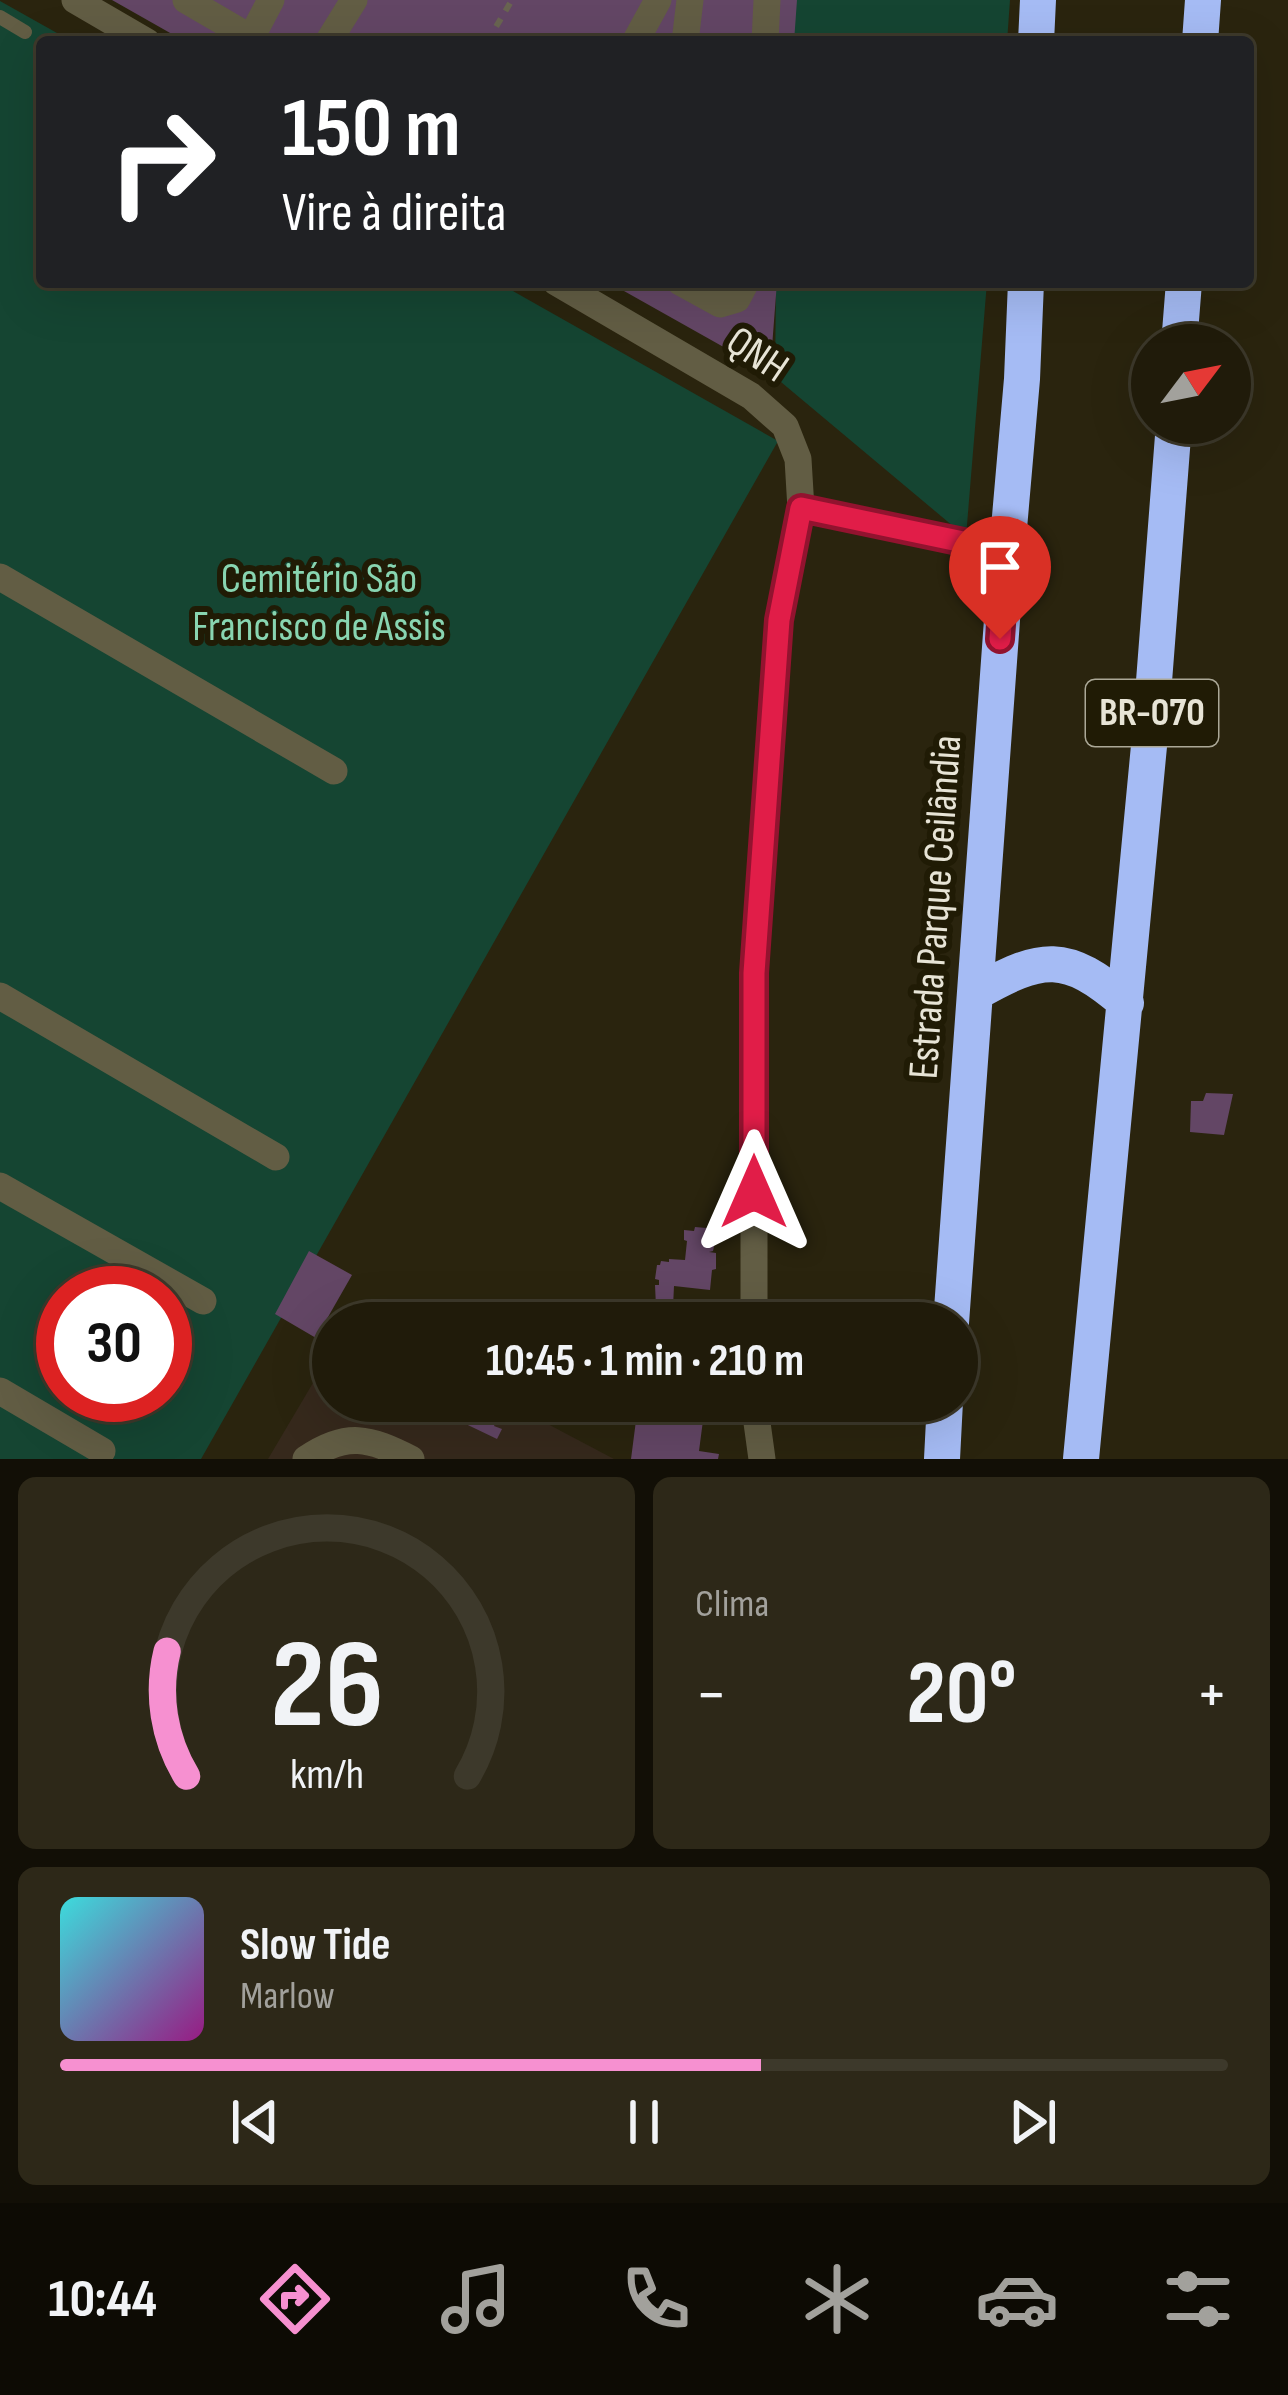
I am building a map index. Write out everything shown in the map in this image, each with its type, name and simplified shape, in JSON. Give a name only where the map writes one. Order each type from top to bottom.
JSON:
[{"type":"highway","points":[[1036,36],[1038,0]]},
{"type":"highway","points":[[1200,36],[1203,0]]},
{"type":"highway","name":"Estrada Parque Ceilândia","points":[[953,1302],[1026,288]]},
{"type":"highway","points":[[1181,324],[1184,288]]},
{"type":"highway","name":"BR-070","points":[[1081,1459],[1150,746],[1172,444]]},
{"type":"highway","points":[[975,993],[1011,973],[1046,964],[1077,968],[1126,1003]]},
{"type":"highway","points":[[936,1453],[941,1422]]},
{"type":"street","points":[[76,0],[137,36]]},
{"type":"street","points":[[186,0],[247,36]]},
{"type":"street","points":[[256,36],[271,0]]},
{"type":"street","points":[[332,36],[354,0]]},
{"type":"street","points":[[638,36],[658,0]]},
{"type":"street","points":[[686,36],[690,0]]},
{"type":"street","points":[[765,36],[767,0]]},
{"type":"street","name":"QNH","points":[[566,288],[751,396],[785,426],[798,459],[801,508]]},
{"type":"street","points":[[691,288],[720,304],[737,298],[743,288]]},
{"type":"street","points":[[754,1302],[754,973],[779,620],[801,508],[1006,551]]},
{"type":"street","points":[[0,578],[334,771]]},
{"type":"street","points":[[0,996],[276,1157]]},
{"type":"street","points":[[0,1186],[203,1301]]},
{"type":"street","points":[[0,1391],[102,1451]]},
{"type":"street","points":[[757,1422],[762,1459]]},
{"type":"street","points":[[306,1459],[346,1438],[378,1442],[411,1459]]},
{"type":"lane","points":[[0,17],[25,32]]},
{"type":"path","points":[[491,36],[512,0]]},
{"type":"shaded area","points":[[312,1385],[312,1422],[544,1422],[614,1459],[268,1459]]},
{"type":"green space","points":[[780,0],[1010,0],[1007,36],[779,36]]},
{"type":"green space","name":"Cemitério São Francisco de Assis","points":[[0,1],[62,36],[36,36],[36,288],[508,288],[778,441],[201,1459],[0,1459]]},
{"type":"green space","points":[[776,288],[987,288],[966,537],[775,377]]},
{"type":"building","points":[[112,0],[797,0],[794,36],[175,36]]},
{"type":"building","points":[[619,288],[777,288],[770,373]]},
{"type":"building","points":[[1206,1093],[1233,1094],[1224,1135],[1190,1132],[1191,1101],[1203,1101]]},
{"type":"building","points":[[695,1227],[718,1229],[709,1252],[716,1253],[710,1290],[674,1286],[673,1302],[656,1302],[657,1265],[669,1259],[685,1260],[684,1230]]},
{"type":"building","points":[[309,1251],[352,1275],[337,1302],[312,1302],[312,1336],[275,1314]]},
{"type":"building","points":[[462,1422],[496,1422],[494,1426],[502,1429],[497,1439]]},
{"type":"building","points":[[636,1422],[703,1422],[699,1451],[719,1454],[718,1459],[631,1459]]},
{"type":"route","points":[[754,1192],[754,973],[779,620],[801,508],[1006,551],[1000,639]]}]
